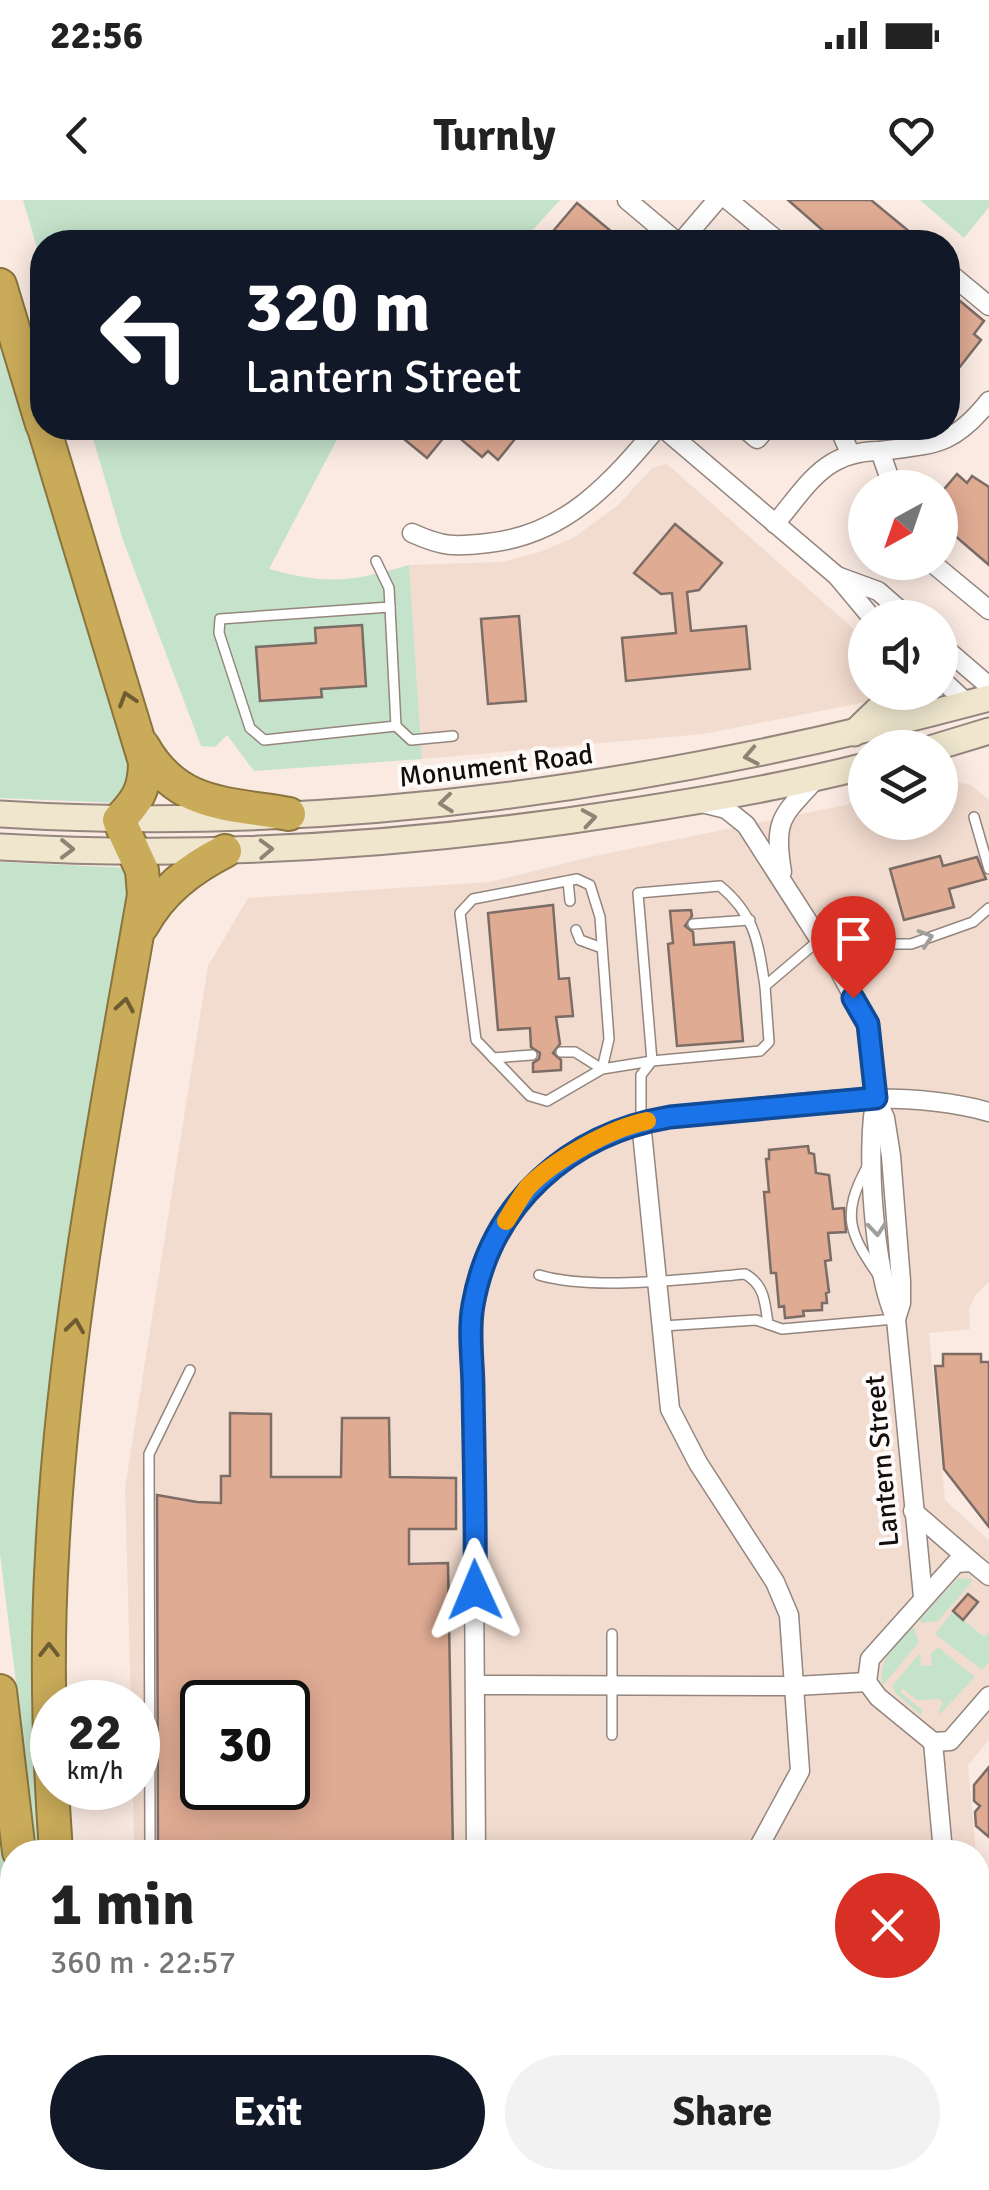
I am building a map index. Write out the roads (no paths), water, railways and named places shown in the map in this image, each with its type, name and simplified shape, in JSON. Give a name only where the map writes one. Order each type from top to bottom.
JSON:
[{"type":"highway","points":[[0,285],[30,383]]},
{"type":"highway","points":[[47,440],[140,739],[145,783],[138,800],[119,820],[142,870],[144,894],[81,1282],[61,1437],[49,1629],[55,1840]]},
{"type":"highway","points":[[140,739],[168,780],[192,796],[289,814]]},
{"type":"highway","points":[[137,934],[165,892],[226,851]]},
{"type":"highway","points":[[0,1691],[18,1840]]},
{"type":"main road","name":"Monument Road","points":[[867,730],[978,701]]},
{"type":"main road","points":[[856,730],[878,710]]},
{"type":"main road","points":[[958,740],[989,731]]},
{"type":"main road","name":"Monument Road","points":[[0,814],[119,820],[370,810],[532,794],[664,773],[848,735]]},
{"type":"main road","points":[[0,846],[226,851],[490,833],[696,801],[848,770]]},
{"type":"street","points":[[627,200],[664,230]]},
{"type":"street","points":[[690,230],[716,200]]},
{"type":"street","points":[[728,200],[764,230]]},
{"type":"street","points":[[960,282],[989,306]]},
{"type":"street","points":[[960,432],[989,401]]},
{"type":"street","points":[[412,532],[440,546],[511,540],[544,530],[597,495],[650,440]]},
{"type":"street","points":[[674,440],[836,576],[857,600]]},
{"type":"street","points":[[844,440],[850,453]]},
{"type":"street","points":[[775,524],[828,462],[850,453],[943,440]]},
{"type":"street","points":[[880,451],[887,470]]},
{"type":"street","points":[[836,576],[878,591],[888,600]]},
{"type":"street","points":[[953,580],[989,610]]},
{"type":"street","points":[[958,659],[989,686]]},
{"type":"street","points":[[785,888],[777,834],[781,818],[820,776]]},
{"type":"street","name":"Lantern Street","points":[[696,801],[726,809],[746,825],[868,1024],[876,1098],[885,1118],[891,1156],[901,1281],[896,1319]]},
{"type":"street","points":[[476,1840],[472,1307],[489,1248],[529,1187],[582,1147],[640,1122],[876,1098],[953,1102],[989,1112]]},
{"type":"street","name":"Lantern Street","points":[[876,1098],[870,1121],[871,1160],[882,1281],[896,1319],[923,1597]]},
{"type":"street","points":[[640,1122],[670,1409],[689,1448],[784,1598],[789,1615],[800,1771],[763,1840]]},
{"type":"street","points":[[913,1511],[989,1576]]},
{"type":"street","points":[[972,1562],[956,1562],[923,1597],[870,1659],[868,1682],[878,1697],[933,1742],[950,1741],[989,1696]]},
{"type":"street","points":[[475,1685],[796,1686],[868,1682]]},
{"type":"street","points":[[933,1742],[942,1840]]},
{"type":"lane","points":[[376,562],[389,588],[396,726],[411,740],[453,736]]},
{"type":"lane","points":[[390,607],[220,619],[219,633],[250,728],[264,740],[396,726]]},
{"type":"lane","points":[[974,817],[989,869]]},
{"type":"lane","points":[[568,881],[570,901]]},
{"type":"lane","points":[[602,1069],[609,1039],[600,917],[590,885],[568,881],[473,899],[460,913],[476,1040],[530,1096],[547,1102],[602,1069],[652,1061],[760,1050],[770,1042],[755,927],[734,897],[720,886],[638,894],[652,1061],[641,1075],[640,1122]]},
{"type":"lane","points":[[868,916],[879,933],[894,944],[911,944],[974,922],[989,908]]},
{"type":"lane","points":[[692,924],[750,920]]},
{"type":"lane","points":[[576,930],[580,940],[602,948]]},
{"type":"lane","points":[[765,986],[819,940]]},
{"type":"lane","points":[[561,1052],[575,1052],[602,1069]]},
{"type":"lane","points":[[493,1058],[532,1056]]},
{"type":"lane","points":[[871,1160],[850,1207],[852,1232],[882,1281]]},
{"type":"lane","points":[[539,1275],[553,1280],[656,1281],[745,1274],[756,1281],[764,1297],[768,1324]]},
{"type":"lane","points":[[660,1326],[756,1320],[782,1329],[896,1319]]},
{"type":"lane","points":[[150,1840],[149,1454],[190,1370]]},
{"type":"lane","points":[[612,1634],[612,1735]]}]
